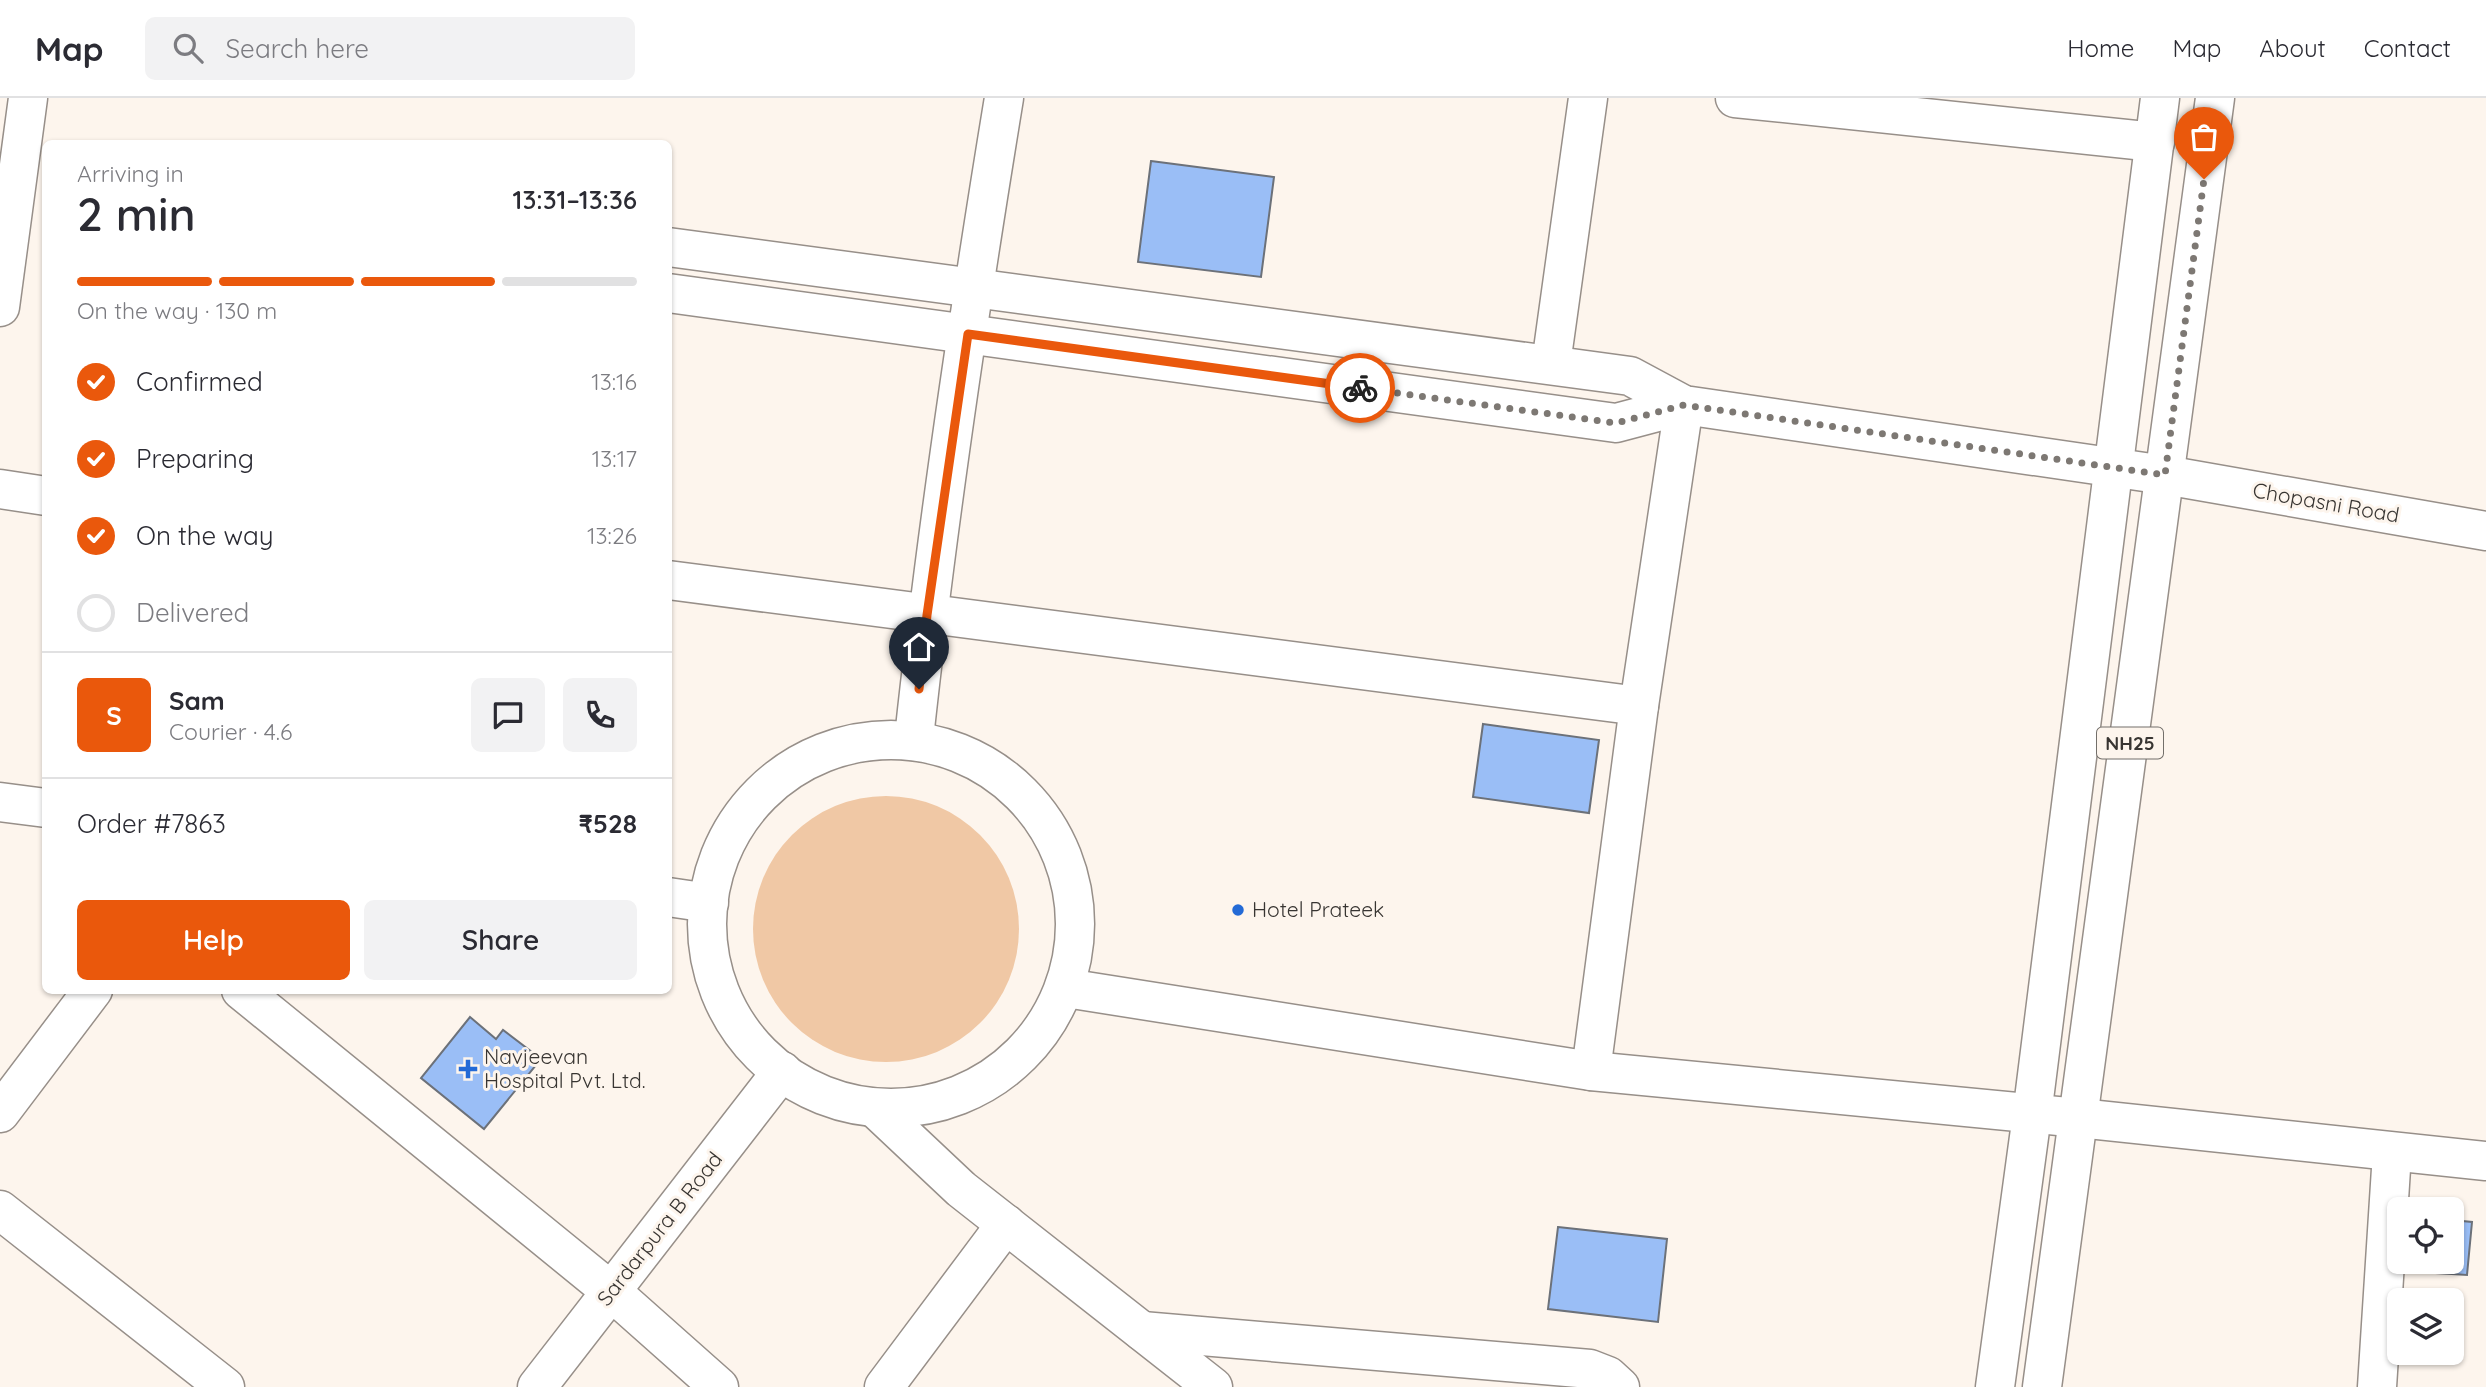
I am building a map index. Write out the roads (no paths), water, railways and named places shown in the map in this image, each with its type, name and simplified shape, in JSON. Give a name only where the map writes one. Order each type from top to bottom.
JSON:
[{"type":"street","points":[[0,307],[20,206],[28,98]]},
{"type":"street","points":[[914,738],[927,615],[973,287],[1004,98]]},
{"type":"street","points":[[1551,365],[1588,98]]},
{"type":"street","points":[[1735,98],[2155,142]]},
{"type":"street","name":"NH25","points":[[1995,1387],[2032,1115],[2160,98]]},
{"type":"street","name":"NH25","points":[[2042,1387],[2215,98]]},
{"type":"street","points":[[672,248],[1630,376],[1684,405]]},
{"type":"street","points":[[672,294],[1616,423],[1684,405]]},
{"type":"street","points":[[1591,1071],[1639,706],[1684,405]]},
{"type":"street","name":"Chopasni Road","points":[[1684,405],[2165,475],[2486,531]]},
{"type":"street","points":[[0,489],[42,495]]},
{"type":"street","points":[[672,581],[1639,706]]},
{"type":"street","points":[[914,738],[976,757],[1036,805],[1067,860],[1078,925],[1066,988],[1033,1044],[983,1085],[940,1103],[876,1109],[813,1093],[760,1056],[723,1004],[706,941],[709,903],[711,877],[742,813],[789,768],[849,742],[914,738]]},
{"type":"street","points":[[19,804],[42,828]]},
{"type":"street","points":[[672,898],[709,903]]},
{"type":"street","points":[[1066,988],[1591,1071],[2486,1161]]},
{"type":"street","points":[[0,1114],[90,994]]},
{"type":"street","points":[[246,994],[612,1292],[719,1387]]},
{"type":"street","name":"Sardarpura B Road","points":[[537,1387],[782,1071]]},
{"type":"street","points":[[876,1109],[961,1189],[1142,1331],[1197,1382]]},
{"type":"street","points":[[2377,1387],[2392,1153]]},
{"type":"street","points":[[0,1210],[225,1387]]},
{"type":"street","points":[[884,1387],[1006,1224]]},
{"type":"street","points":[[1142,1331],[1590,1370],[1608,1376],[1620,1387]]},
{"type":"place","name":"Hotel Prateek","points":[[1238,910]]},
{"type":"place","name":"Navjeevan Hospital Pvt. Ltd.","points":[[468,1069]]}]
